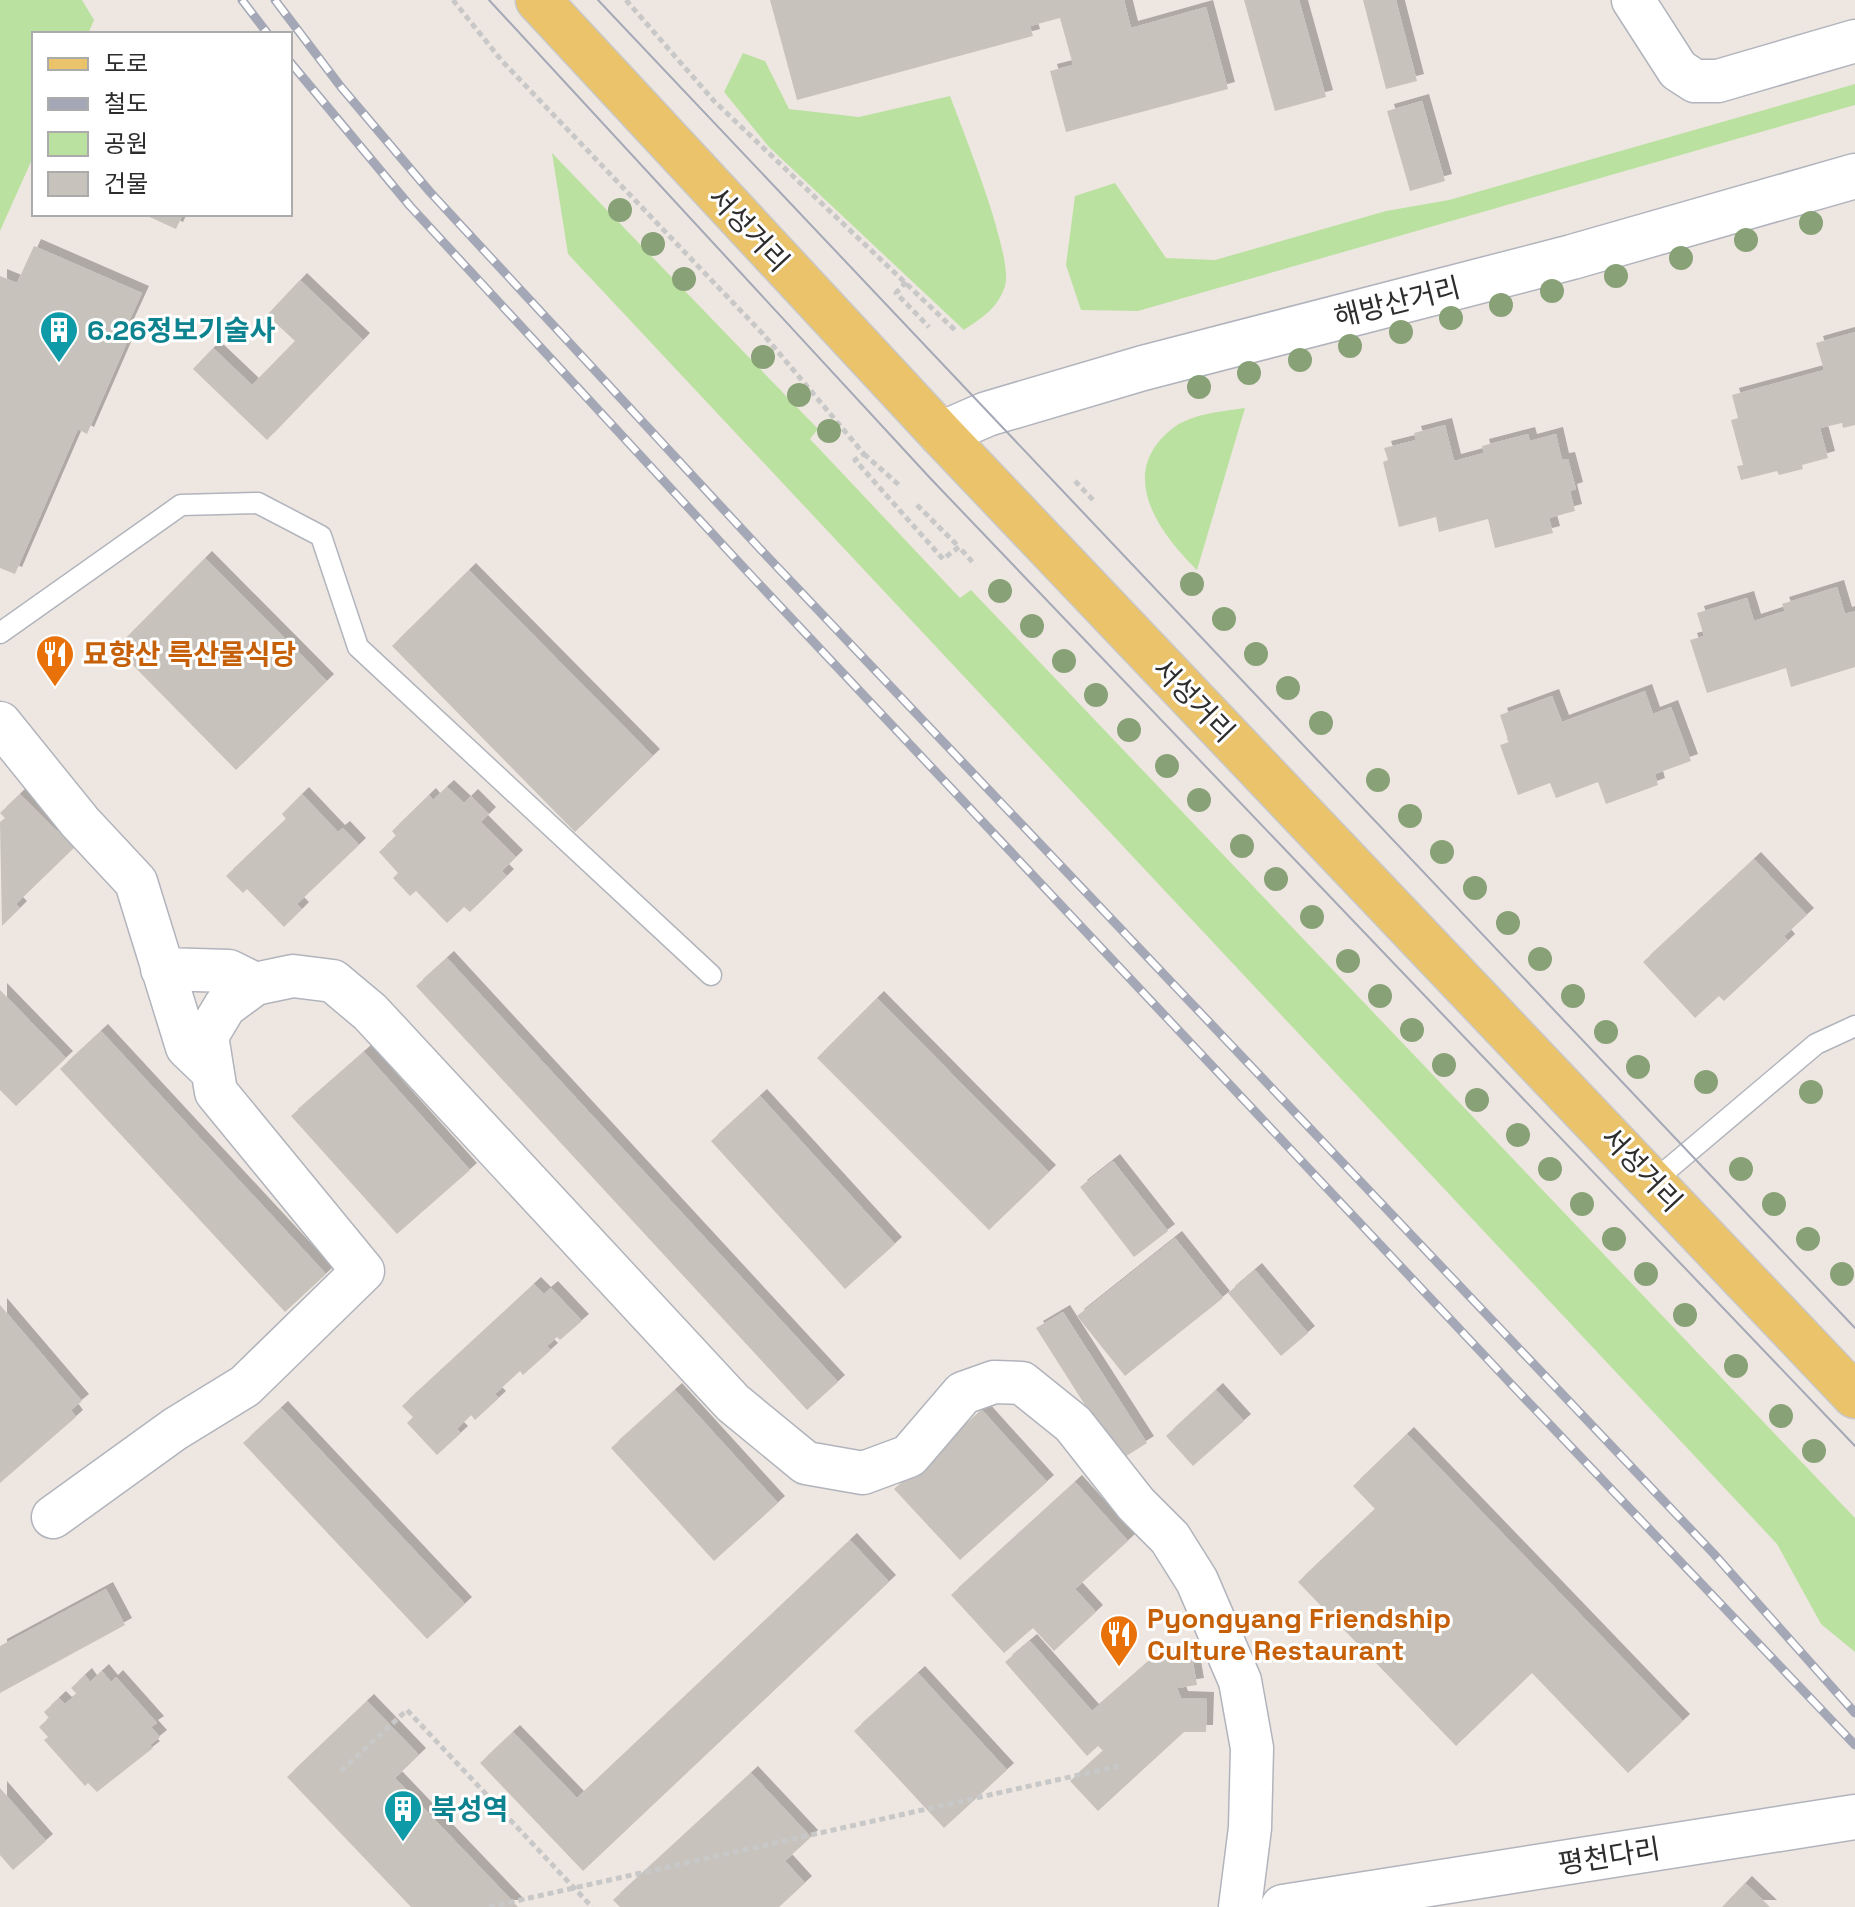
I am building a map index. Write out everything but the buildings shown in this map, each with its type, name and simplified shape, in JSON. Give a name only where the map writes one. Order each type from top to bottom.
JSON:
[{"type":"main road","name":"서성거리","points":[[538,0],[941,434],[1855,1396]]},
{"type":"main road","name":"해방산거리","points":[[941,434],[987,414],[1143,368],[1572,257],[1855,176]]},
{"type":"main road","name":"평천다리","points":[[1283,1907],[1855,1817]]},
{"type":"street","points":[[1633,0],[1678,70],[1695,81],[1718,81],[1855,41]]},
{"type":"street","points":[[0,723],[80,822],[136,882],[187,1047],[213,1072]]},
{"type":"street","points":[[162,969],[229,971],[255,984]]},
{"type":"street","points":[[53,1517],[175,1429],[245,1386],[363,1271],[216,1092],[207,1036],[225,1006],[255,984],[293,976],[333,981],[370,1012],[733,1403],[806,1463],[863,1473],[909,1456],[963,1393],[994,1382],[1022,1383],[1073,1424],[1136,1504],[1170,1538],[1197,1581],[1240,1681],[1252,1748],[1250,1828],[1240,1907]]},
{"type":"lane","points":[[0,633],[181,505],[258,503],[321,536],[358,647],[711,975]]},
{"type":"lane","points":[[1654,1181],[1816,1044],[1855,1026]]},
{"type":"path","points":[[453,0],[502,61],[763,334],[864,454],[899,485]]},
{"type":"path","points":[[626,0],[714,101],[957,332]]},
{"type":"path","points":[[906,282],[896,293],[929,327]]},
{"type":"path","points":[[864,454],[855,460],[943,559],[959,547]]},
{"type":"path","points":[[1075,481],[1094,501]]},
{"type":"path","points":[[917,505],[975,565]]},
{"type":"path","points":[[341,1771],[407,1710],[592,1907]]},
{"type":"path","points":[[489,1907],[1119,1766]]},
{"type":"green space","points":[[0,0],[82,0],[94,20],[89,32],[32,32],[32,159],[0,231]]},
{"type":"green space","points":[[743,53],[765,61],[789,109],[859,117],[950,96],[986,193],[1006,271],[1005,286],[989,311],[964,330],[769,147],[724,92]]},
{"type":"green space","points":[[1855,84],[1855,105],[1138,311],[1081,310],[1066,265],[1075,196],[1115,183],[1166,258],[1215,260],[1386,211],[1449,200]]},
{"type":"green space","points":[[552,153],[818,429],[810,439],[960,598],[971,590],[1855,1518],[1855,1652],[1821,1624],[1777,1544],[568,254]]},
{"type":"green space","points":[[1245,408],[1197,570],[1157,521],[1145,483],[1147,464],[1156,446],[1180,423],[1208,414]]},
{"type":"tram line","points":[[489,0],[931,479],[1855,1446]]},
{"type":"tram line","points":[[598,0],[1855,1328]]},
{"type":"railway","points":[[242,0],[266,32]]},
{"type":"railway","points":[[275,0],[341,87],[430,192],[763,552],[1714,1554],[1855,1713]]},
{"type":"railway","points":[[292,64],[410,206],[745,569],[1855,1745]]},
{"type":"place","name":"6.26정보기술사","points":[[59,364]]},
{"type":"place","name":"묘향산 륵산물식당","points":[[55,688]]},
{"type":"place","name":"Pyongyang Friendship Culture Restaurant","points":[[1119,1668]]},
{"type":"place","name":"북성역","points":[[403,1843]]}]
